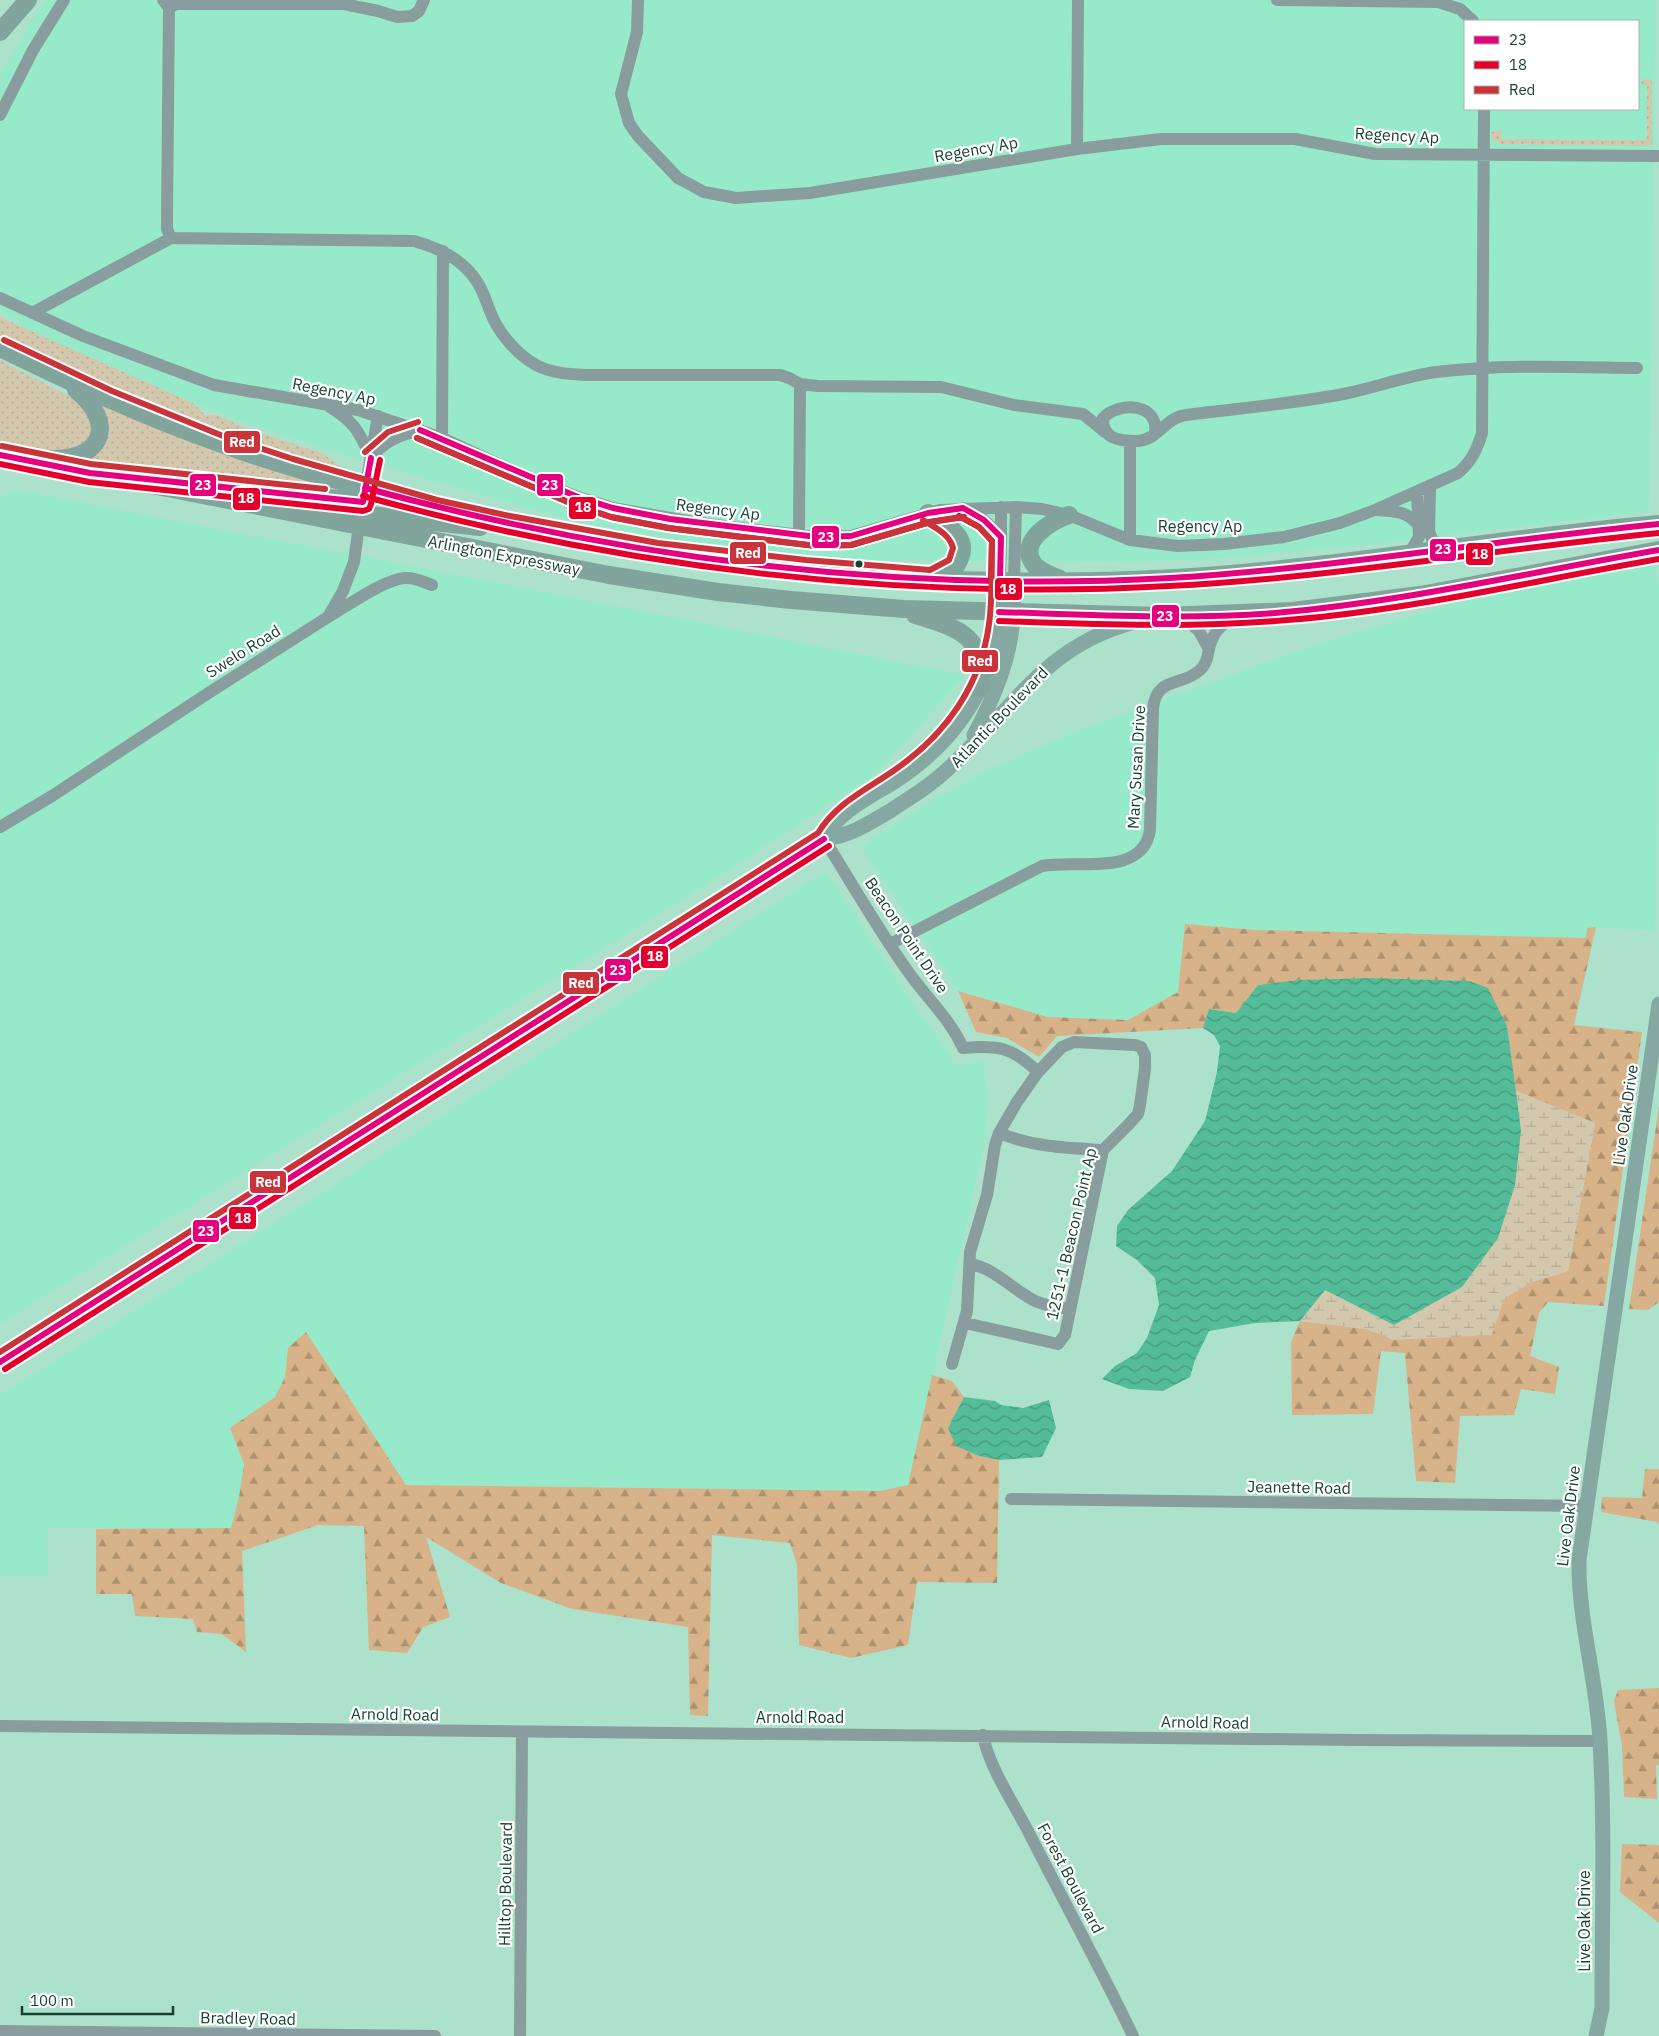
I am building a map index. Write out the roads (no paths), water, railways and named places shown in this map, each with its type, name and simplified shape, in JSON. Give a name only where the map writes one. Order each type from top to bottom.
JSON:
[{"type":"highway","points":[[0,32],[28,0]]},
{"type":"highway","name":"Arlington Expressway","points":[[0,348],[140,413],[220,444],[275,462],[362,508],[645,581],[791,600],[1006,613]]},
{"type":"highway","points":[[1,455],[63,459],[77,457],[92,447],[97,440],[100,428],[97,412],[84,396],[56,375]]},
{"type":"highway","name":"Arlington Expressway","points":[[1,455],[90,473],[362,508],[477,516],[605,542],[751,563],[852,573],[1007,580]]},
{"type":"highway","points":[[90,473],[605,542]]},
{"type":"highway","points":[[928,513],[954,530],[961,540],[962,550],[960,560],[956,566],[934,578]]},
{"type":"highway","points":[[1063,580],[1042,571],[1033,563],[1030,556],[1031,544],[1036,535],[1048,524],[1069,515]]},
{"type":"highway","points":[[1007,580],[1134,580],[1210,575],[1409,554],[1576,532],[1659,524]]},
{"type":"highway","name":"Atlantic Boulevard","points":[[1006,613],[1182,616],[1311,610],[1384,600],[1659,550]]},
{"type":"highway","points":[[884,607],[945,625],[968,638],[979,655],[980,689]]},
{"type":"main road","name":"Atlantic Boulevard","points":[[824,839],[834,824],[846,812],[908,772],[937,749],[961,721],[980,689],[1006,613],[1007,580]]},
{"type":"main road","points":[[960,758],[983,718],[1003,669],[1010,641],[1006,613]]},
{"type":"main road","name":"Atlantic Boulevard","points":[[0,1362],[824,839],[842,836],[858,830],[925,788],[960,758],[1034,678],[1069,651],[1088,640],[1124,626],[1151,619],[1182,616]]},
{"type":"main road","name":"Live Oak Drive","points":[[1596,2036],[1602,2008],[1600,1740],[1597,1703],[1584,1633],[1578,1586],[1581,1538],[1659,1004]]},
{"type":"street","points":[[0,115],[33,50],[64,0]]},
{"type":"street","points":[[171,238],[167,217],[166,4],[344,4],[398,17],[412,16],[419,11],[424,0]]},
{"type":"street","name":"Regency Ap","points":[[638,0],[637,32],[621,94],[629,123],[638,136],[678,178],[704,192],[736,198],[810,193],[1077,148],[1160,139],[1286,139],[1375,154],[1484,153],[1659,156]]},
{"type":"street","points":[[1077,148],[1078,0]]},
{"type":"street","points":[[1277,0],[1438,2],[1460,9],[1472,20]]},
{"type":"street","name":"Regency Ap","points":[[0,298],[98,342],[214,385],[240,391],[324,403],[378,416],[442,438],[532,479],[578,497],[613,508],[670,520],[817,537],[851,536],[928,513],[963,508],[1016,507],[1042,509],[1069,515],[1130,540],[1178,546],[1252,542],[1308,532],[1375,510],[1458,473],[1475,454],[1482,433],[1484,110]]},
{"type":"street","points":[[32,312],[171,238],[414,241],[443,251],[462,264],[479,284],[496,324],[512,346],[525,358],[550,370],[585,375],[780,375],[800,384],[941,387],[1014,405],[1083,414],[1127,408],[1145,410],[1151,414],[1156,424],[1155,433]]},
{"type":"street","points":[[442,438],[443,251]]},
{"type":"street","points":[[1151,414],[1180,415],[1309,400],[1350,393],[1399,379],[1434,372],[1481,367],[1637,368]]},
{"type":"street","points":[[800,384],[800,535]]},
{"type":"street","points":[[324,403],[345,416],[354,425],[371,458],[385,443],[399,435],[420,430]]},
{"type":"street","points":[[1105,432],[1104,418],[1109,411]]},
{"type":"street","points":[[1083,414],[1108,436],[1118,440],[1130,441],[1142,441],[1180,415]]},
{"type":"street","name":"Swelo Road","points":[[0,826],[52,796],[328,617],[343,591],[354,562],[378,416]]},
{"type":"street","points":[[1130,441],[1130,540]]},
{"type":"street","points":[[1430,486],[1429,532],[1433,541],[1443,549]]},
{"type":"street","points":[[1409,554],[1419,537],[1417,492]]},
{"type":"street","points":[[1001,507],[1001,537],[1007,580]]},
{"type":"street","points":[[1007,580],[1016,507]]},
{"type":"street","points":[[963,508],[984,520],[1001,537]]},
{"type":"street","points":[[1375,510],[1407,514],[1418,525]]},
{"type":"street","points":[[328,617],[390,582],[405,578],[416,579],[432,585]]},
{"type":"street","name":"Mary Susan Drive","points":[[890,944],[1042,866],[1115,862],[1128,859],[1140,852],[1147,842],[1150,830],[1154,701],[1157,694],[1165,686],[1200,671],[1207,661],[1212,638],[1217,630],[1238,614]]},
{"type":"street","points":[[1182,616],[1199,631],[1209,649]]},
{"type":"street","name":"Beacon Point Drive","points":[[824,839],[890,944],[912,977],[947,1020],[963,1048],[1002,1047],[1015,1052],[1038,1072]]},
{"type":"street","name":"1251-1 Beacon Point Ap","points":[[1074,1042],[1135,1045],[1141,1047],[1145,1055],[1145,1069],[1138,1114],[1103,1150],[1065,1335],[1058,1344],[965,1323],[970,1252],[987,1195],[993,1154],[1000,1133],[1017,1102],[1038,1072],[1062,1047],[1074,1042]]},
{"type":"street","points":[[1000,1133],[1052,1148],[1103,1150]]},
{"type":"street","points":[[970,1264],[981,1266],[994,1273],[1036,1301],[1069,1310]]},
{"type":"street","points":[[952,1364],[965,1323]]},
{"type":"street","name":"Jeanette Road","points":[[1012,1500],[1586,1506]]},
{"type":"street","name":"Arnold Road","points":[[0,1726],[1365,1740],[1600,1740]]},
{"type":"street","name":"Hilltop Boulevard","points":[[520,2036],[522,1732]]},
{"type":"street","name":"Forest Boulevard","points":[[983,1735],[985,1746],[997,1772],[1133,2036]]},
{"type":"street","name":"Bradley Road","points":[[0,2031],[435,2036]]},
{"type":"water","points":[[1370,978],[1469,981],[1488,988],[1507,1026],[1521,1131],[1515,1185],[1498,1238],[1462,1287],[1394,1325],[1325,1290],[1300,1321],[1255,1323],[1209,1331],[1195,1360],[1190,1377],[1163,1391],[1129,1389],[1102,1379],[1115,1366],[1137,1353],[1147,1338],[1159,1305],[1155,1278],[1137,1260],[1116,1246],[1117,1226],[1128,1210],[1172,1171],[1205,1121],[1217,1072],[1220,1046],[1214,1035],[1203,1028],[1209,1009],[1236,1013],[1258,985],[1299,980]]},
{"type":"water","points":[[964,1397],[995,1401],[1001,1405],[1023,1408],[1049,1400],[1056,1428],[1042,1457],[999,1460],[979,1456],[956,1446],[948,1428]]}]
